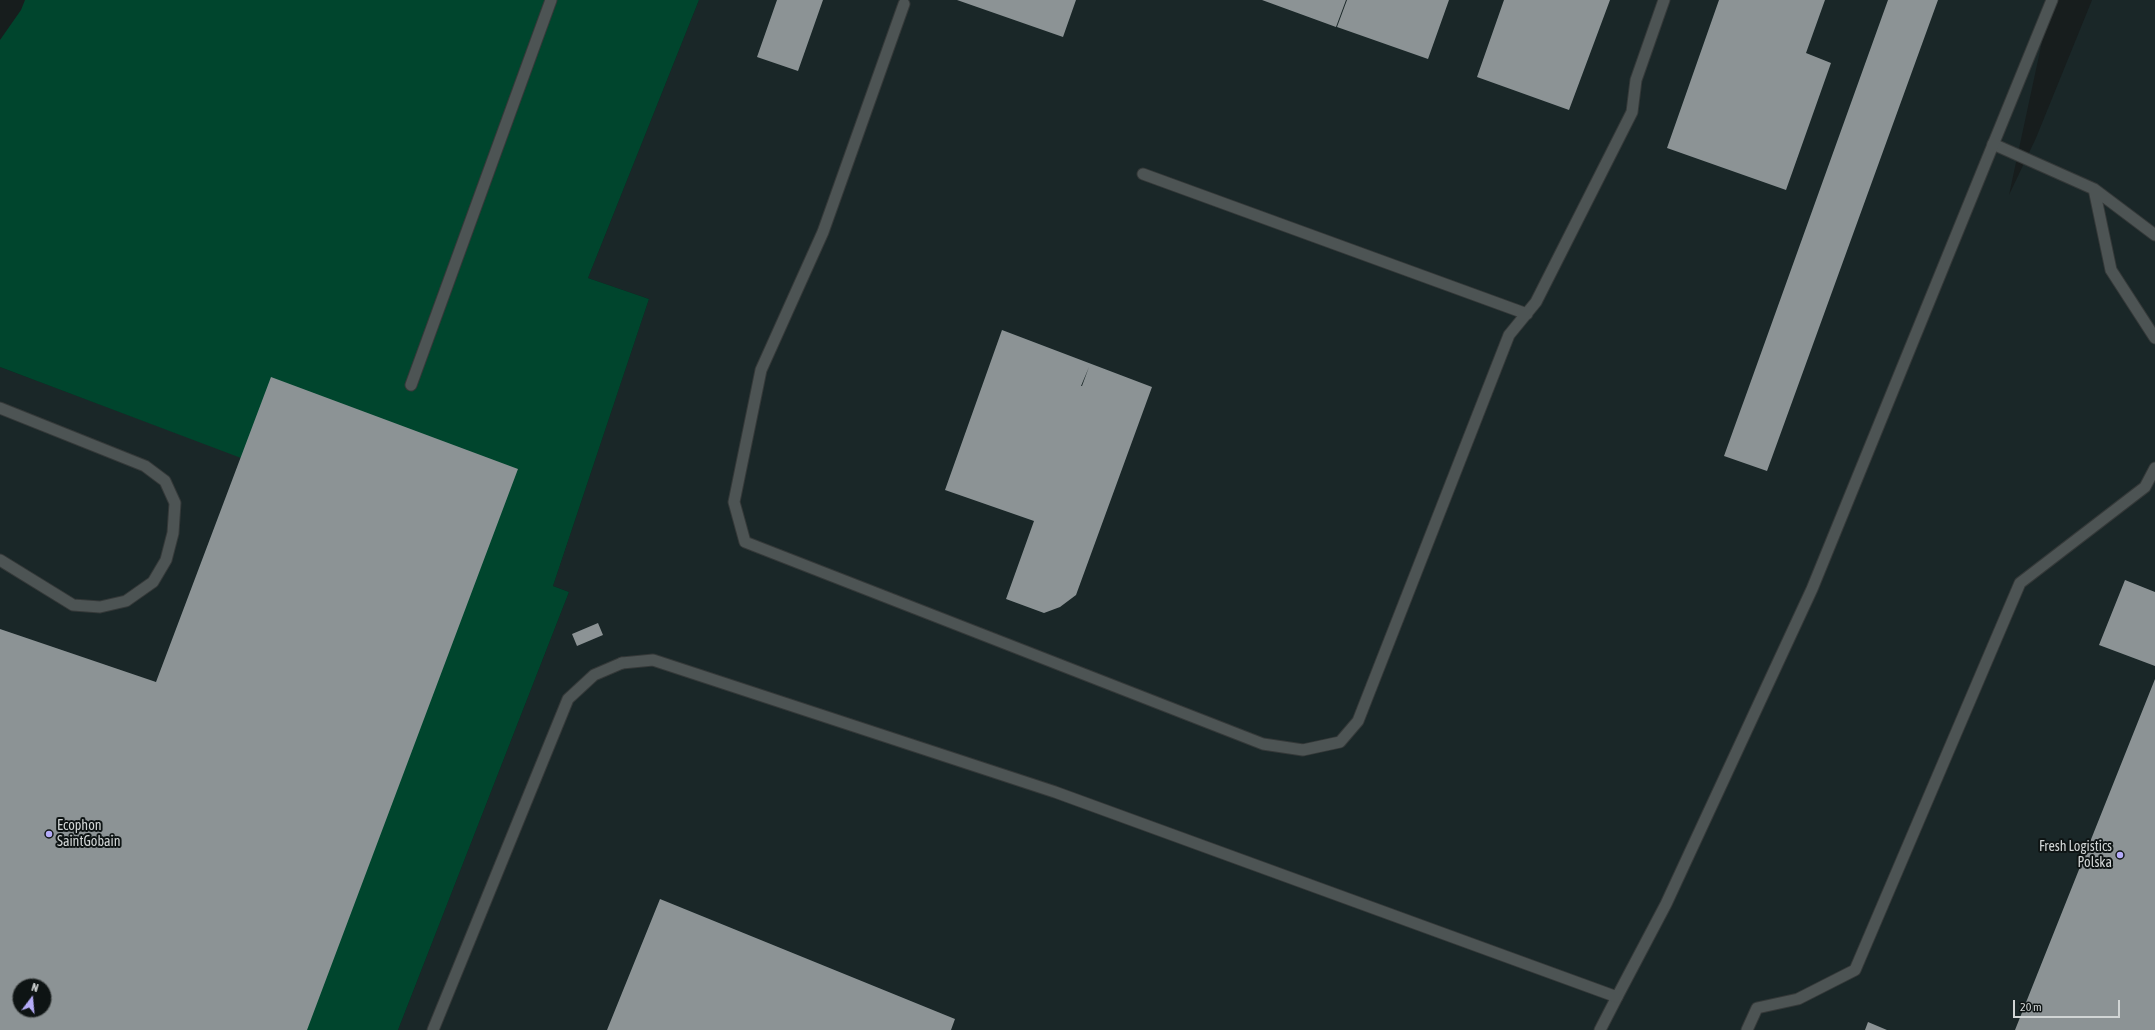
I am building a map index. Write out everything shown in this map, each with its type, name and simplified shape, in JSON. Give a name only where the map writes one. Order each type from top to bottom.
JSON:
[{"type":"street","points":[[411,385],[551,0]]},
{"type":"street","points":[[904,4],[823,232],[761,370],[734,502],[745,542],[1263,744],[1303,750],[1340,742],[1358,721],[1510,335],[1536,302],[1632,112],[1636,80],[1664,0]]},
{"type":"street","points":[[1600,1030],[1666,904],[1812,589],[2052,0]]},
{"type":"street","points":[[1993,144],[2094,189],[2155,235]]},
{"type":"street","points":[[1143,174],[1527,314]]},
{"type":"street","points":[[2094,189],[2111,270],[2155,338]]},
{"type":"street","points":[[0,408],[144,466],[165,481],[175,503],[173,533],[166,560],[153,582],[126,601],[100,607],[73,605],[0,560]]},
{"type":"street","points":[[1747,1030],[1757,1008],[1798,999],[1855,970],[2020,583],[2145,487],[2155,468]]},
{"type":"street","points":[[433,1030],[568,699],[594,676],[622,663],[653,660],[1048,790],[1617,997]]},
{"type":"shaded area","points":[[699,0],[2051,0],[2009,195],[2036,138],[2092,0],[2155,0],[2155,1030],[398,1030],[569,592],[553,586],[649,299],[588,278]]},
{"type":"shaded area","points":[[0,367],[241,457],[303,1030],[0,1030]]},
{"type":"green space","points":[[25,0],[699,0],[588,278],[649,299],[553,586],[569,592],[398,1030],[303,1030],[241,458],[0,367],[0,40],[21,10]]},
{"type":"building","points":[[777,0],[823,0],[798,71],[757,57]]},
{"type":"building","points":[[957,0],[1076,0],[1063,37]]},
{"type":"building","points":[[1262,0],[1346,0],[1336,27]]},
{"type":"building","points":[[1347,0],[1449,0],[1428,59],[1337,27]]},
{"type":"building","points":[[1504,0],[1610,0],[1569,110],[1477,77]]},
{"type":"building","points":[[1719,0],[1825,0],[1806,53],[1831,63],[1786,190],[1667,148]]},
{"type":"building","points":[[1888,0],[1938,0],[1767,471],[1724,456]]},
{"type":"building","points":[[1002,330],[1152,387],[1076,595],[1060,607],[1044,613],[1006,599],[1034,521],[945,490]]},
{"type":"building","points":[[271,377],[518,469],[307,1030],[0,1030],[0,629],[156,682]]},
{"type":"building","points":[[2125,580],[2155,592],[2155,666],[2099,645]]},
{"type":"building","points":[[598,623],[603,635],[577,646],[572,634]]},
{"type":"building","name":"Fresh Logistics Polska","points":[[2155,679],[2155,1030],[2015,1030]]},
{"type":"building","points":[[660,899],[955,1019],[951,1030],[607,1030]]},
{"type":"building","points":[[1868,1022],[1887,1030],[1865,1030]]},
{"type":"place","name":"Ecophon SaintGobain","points":[[49,834]]},
{"type":"place","name":"Fresh Logistics Polska","points":[[2120,855]]}]
